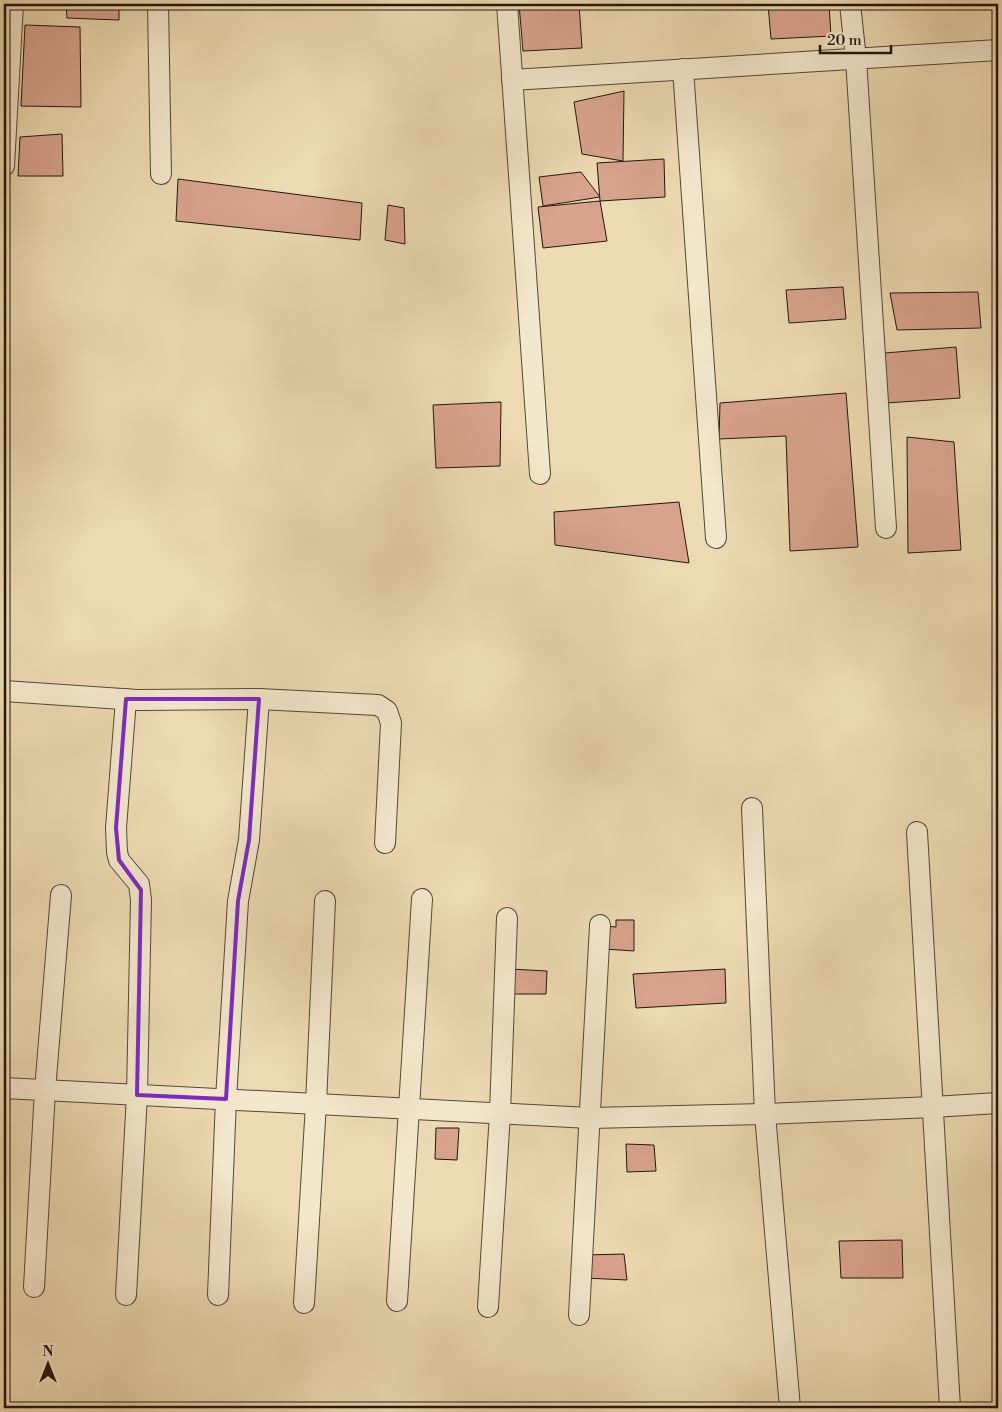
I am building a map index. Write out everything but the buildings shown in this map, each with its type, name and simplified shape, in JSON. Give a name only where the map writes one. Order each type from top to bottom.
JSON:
[{"type":"street","points":[[4,166],[13,4]]},
{"type":"street","points":[[158,4],[162,174]]},
{"type":"street","points":[[507,4],[540,474]]},
{"type":"street","points":[[850,4],[856,59],[886,528]]},
{"type":"street","points":[[512,80],[998,50]]},
{"type":"street","points":[[684,69],[716,538]]},
{"type":"street","points":[[4,690],[126,699],[259,699],[378,705],[387,711],[391,723],[385,843]]},
{"type":"street","points":[[126,699],[116,828],[117,852],[119,860],[136,879],[141,890],[137,1095],[126,1295]]},
{"type":"street","points":[[218,1295],[226,1099],[238,901],[249,840],[259,699]]},
{"type":"street","points":[[752,808],[765,1114],[790,1408]]},
{"type":"street","points":[[917,832],[950,1408]]},
{"type":"street","points":[[34,1287],[45,1090],[61,895]]},
{"type":"street","points":[[397,1301],[422,899]]},
{"type":"street","points":[[304,1303],[316,1104],[325,901]]},
{"type":"street","points":[[488,1307],[500,1113],[508,918]]},
{"type":"street","points":[[579,1315],[600,925]]},
{"type":"street","points":[[4,1088],[590,1118],[765,1114],[933,1107],[998,1102]]},
{"type":"highlighted area","points":[[126,699],[259,699],[249,840],[238,901],[226,1099],[137,1095],[141,890],[119,860],[116,828]]}]
